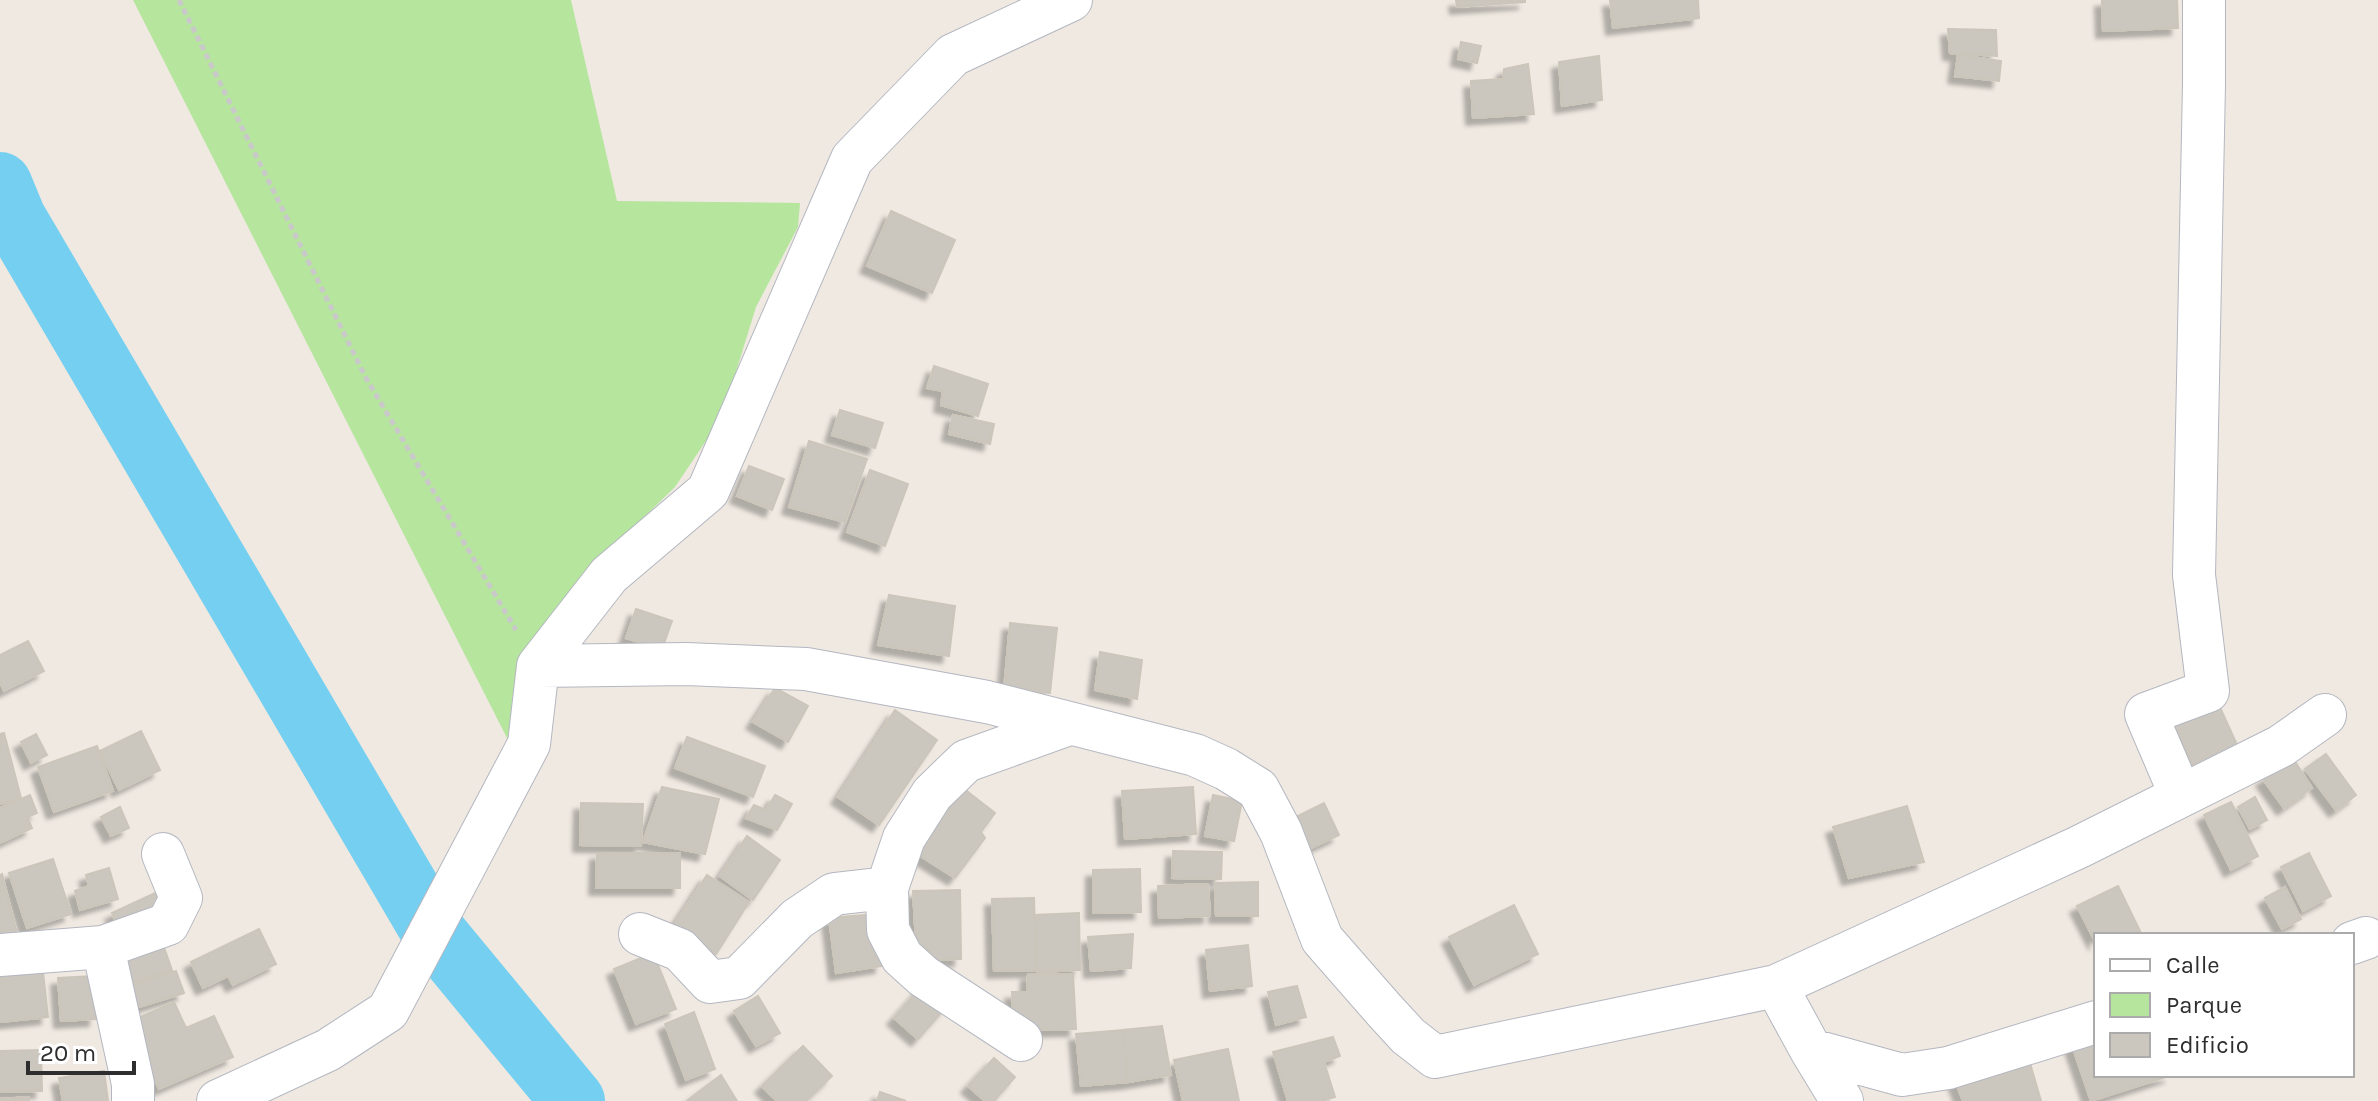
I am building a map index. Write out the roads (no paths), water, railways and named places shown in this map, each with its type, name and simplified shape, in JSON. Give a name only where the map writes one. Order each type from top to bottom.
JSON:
[{"type":"street","points":[[218,1101],[328,1050],[388,1011],[529,744],[538,666],[609,575],[708,491],[852,159],[953,55],[1071,0]]},
{"type":"street","points":[[2181,796],[2146,714],[2208,691],[2194,575],[2204,0]]},
{"type":"street","points":[[538,666],[686,664],[806,669],[987,702],[1195,755],[1226,769],[1258,789],[1281,832],[1322,939],[1408,1036],[1435,1057],[1776,986],[2079,847],[2281,746],[2325,715]]},
{"type":"street","points":[[1021,1040],[923,976],[902,957],[888,930],[887,888],[904,838],[932,794],[966,761],[1069,724]]},
{"type":"street","points":[[0,955],[103,947],[168,924],[181,898],[163,854]]},
{"type":"street","points":[[640,934],[680,950],[710,982],[739,978],[797,919],[834,894],[887,888]]},
{"type":"street","points":[[103,947],[133,1084],[133,1101]]},
{"type":"street","points":[[1776,986],[1842,1101]]},
{"type":"street","points":[[1811,1050],[1902,1075],[1948,1068],[2094,1023]]},
{"type":"waterway","points":[[0,184],[14,218],[432,930],[573,1101]]}]
